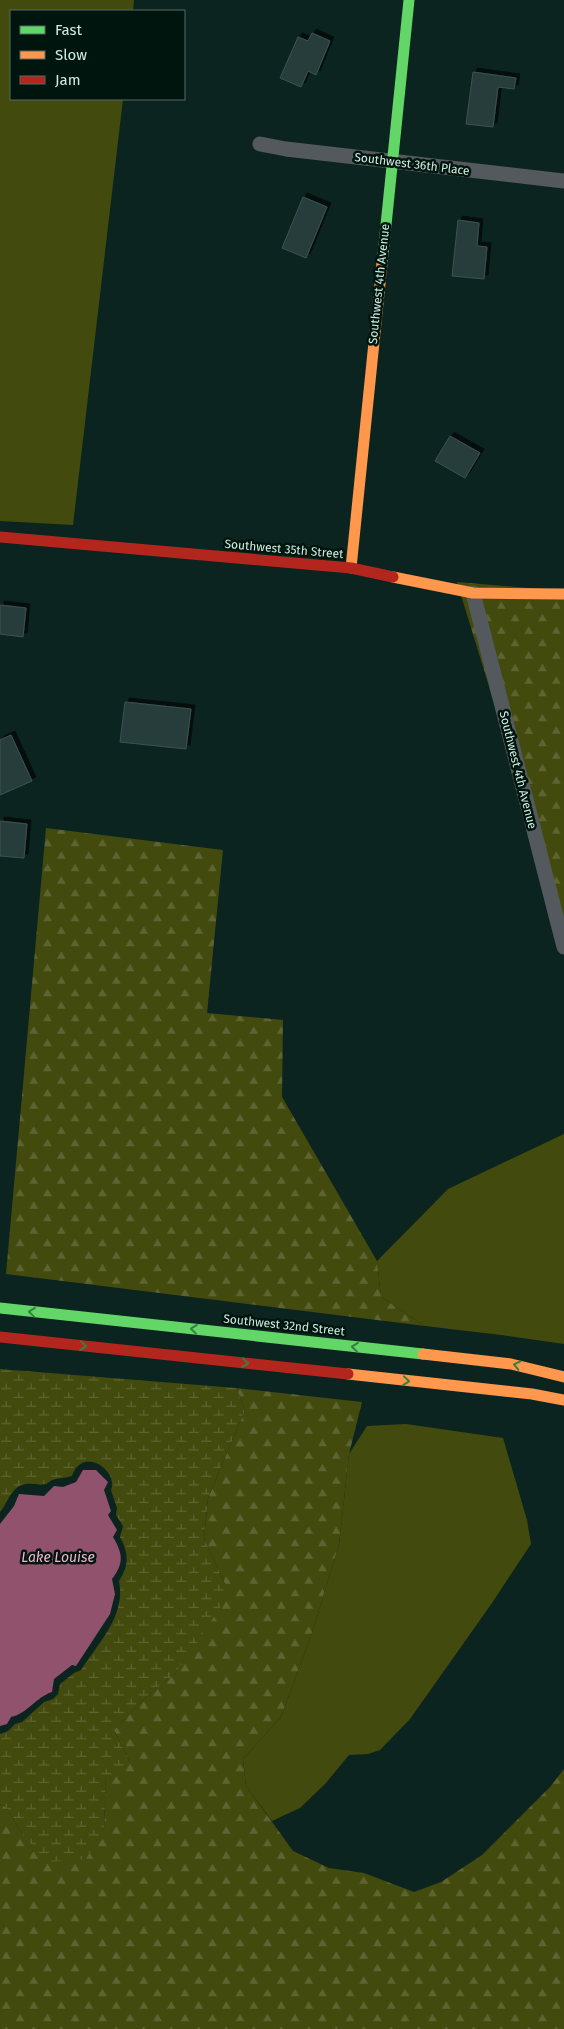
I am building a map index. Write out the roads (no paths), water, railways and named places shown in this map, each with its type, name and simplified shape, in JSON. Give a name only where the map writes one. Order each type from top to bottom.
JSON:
[{"type":"street","name":"Southwest 4th Avenue","points":[[351,568],[409,0]]},
{"type":"street","name":"Southwest 36th Place","points":[[260,144],[391,162],[564,181]]},
{"type":"street","name":"Southwest 35th Street","points":[[0,537],[351,568],[472,593],[564,594]]},
{"type":"street","name":"Southwest 4th Avenue","points":[[472,593],[564,947]]},
{"type":"street","name":"Southwest 32nd Street","points":[[0,1308],[510,1364],[564,1377]]},
{"type":"street","points":[[0,1337],[513,1392],[564,1400]]},
{"type":"water","name":"Lake Louise","points":[[83,1470],[96,1470],[108,1482],[104,1490],[111,1511],[108,1515],[117,1530],[113,1537],[119,1548],[121,1558],[119,1568],[112,1579],[115,1594],[110,1614],[76,1666],[72,1665],[54,1679],[52,1692],[46,1694],[22,1713],[11,1717],[7,1724],[0,1726],[0,1524],[14,1506],[19,1494],[44,1496],[54,1486],[63,1487],[76,1482]]}]
